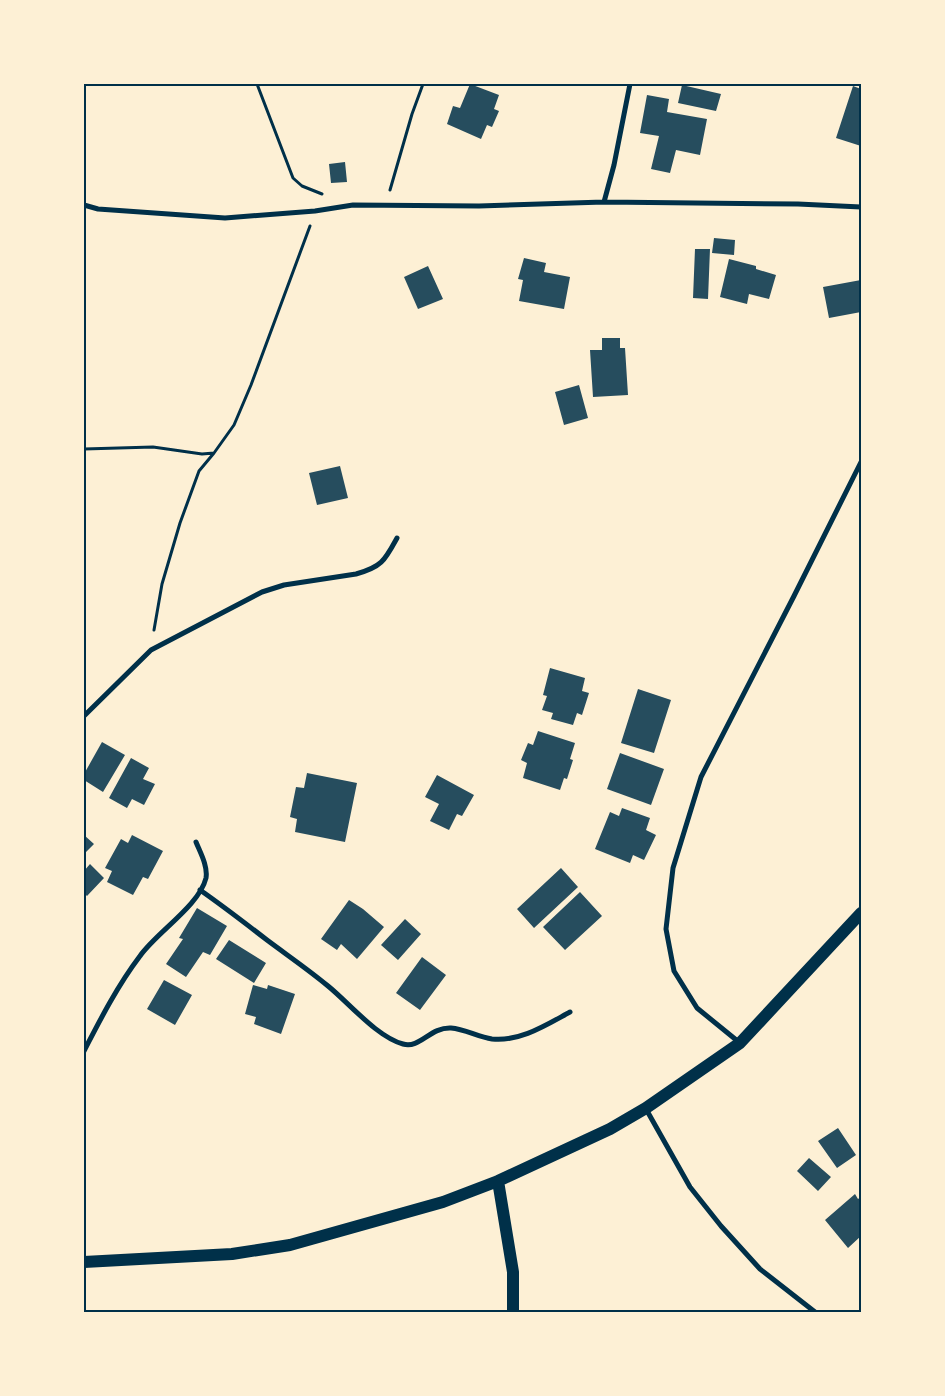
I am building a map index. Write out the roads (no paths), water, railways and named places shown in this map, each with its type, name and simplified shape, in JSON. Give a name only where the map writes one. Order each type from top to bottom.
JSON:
[{"type":"main road","points":[[84,1262],[232,1254],[290,1245],[443,1202],[498,1182],[610,1129],[646,1108],[740,1043],[861,914]]},
{"type":"main road","points":[[498,1182],[513,1272],[513,1312]]},
{"type":"street","points":[[604,202],[614,165],[630,84]]},
{"type":"street","points":[[84,205],[98,209],[225,218],[315,211],[353,205],[479,206],[604,202],[798,204],[861,207]]},
{"type":"street","points":[[740,1043],[697,1008],[674,971],[666,930],[673,868],[701,777],[861,462]]},
{"type":"street","points":[[84,716],[151,650],[272,588],[368,571],[378,566],[397,538]]},
{"type":"street","points":[[84,1051],[119,987],[140,954],[182,912],[200,890],[206,876],[206,867],[196,842]]},
{"type":"street","points":[[200,890],[328,986],[390,1040],[411,1045],[435,1030],[445,1028],[491,1039],[510,1039],[537,1030],[570,1012]]},
{"type":"street","points":[[646,1108],[690,1187],[721,1226],[760,1269],[815,1312]]}]
